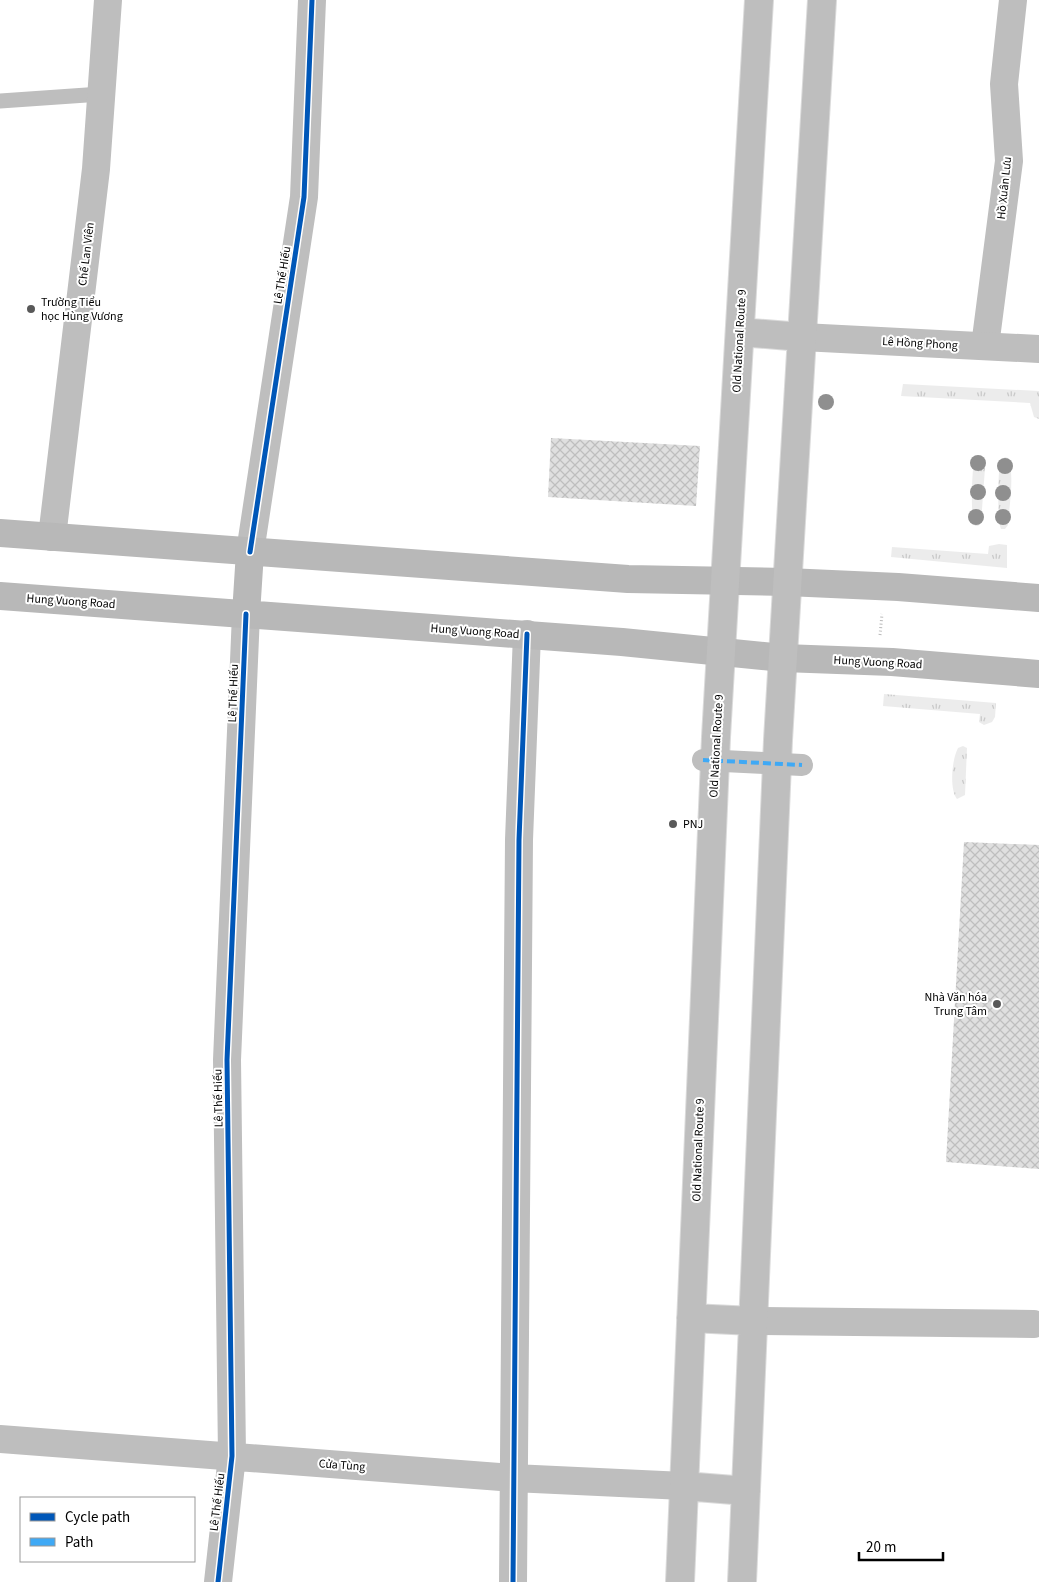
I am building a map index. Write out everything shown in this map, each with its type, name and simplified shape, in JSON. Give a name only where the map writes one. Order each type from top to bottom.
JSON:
[{"type":"main road","points":[[0,533],[628,579],[787,582],[1039,598]]},
{"type":"main road","points":[[246,614],[250,552]]},
{"type":"main road","name":"Hung Vuong Road","points":[[0,596],[527,634],[783,658],[878,662],[1039,674]]},
{"type":"street","name":"Chế Lan Viên","points":[[52,537],[96,169],[108,0]]},
{"type":"street","name":"Lê Thế Hiếu","points":[[250,552],[304,197],[312,0]]},
{"type":"street","name":"Old National Route 9","points":[[680,1582],[691,1318],[709,760],[721,651],[760,0]]},
{"type":"street","points":[[742,1582],[753,1321],[790,764],[783,658],[822,0]]},
{"type":"street","name":"Hồ Xuân Lưu","points":[[985,346],[1008,161],[1004,84],[1013,0]]},
{"type":"street","name":"Lê Hồng Phong","points":[[740,332],[802,338],[1039,349]]},
{"type":"street","name":"Lê Thế Hiếu","points":[[218,1582],[232,1456],[227,1060],[246,614]]},
{"type":"street","points":[[513,1582],[520,840],[527,634]]},
{"type":"street","points":[[709,760],[790,764]]},
{"type":"street","points":[[691,1318],[753,1321],[1034,1324]]},
{"type":"street","name":"Cửa Tùng","points":[[0,1439],[513,1478],[684,1486],[746,1491]]},
{"type":"lane","points":[[0,101],[101,94]]},
{"type":"path","points":[[878,662],[885,587]]},
{"type":"green space","points":[[903,384],[1039,391],[1039,419],[1034,417],[1030,403],[901,396]]},
{"type":"green space","points":[[979,455],[982,456],[985,468],[981,523],[975,526],[972,505],[973,475],[974,460]]},
{"type":"green space","points":[[1005,457],[1008,458],[1010,464],[1011,491],[1008,525],[1005,529],[1001,529],[998,507],[999,477],[1001,461]]},
{"type":"green space","points":[[1007,545],[1007,568],[891,557],[892,547],[988,554],[989,546]]},
{"type":"green space","points":[[884,694],[996,703],[995,717],[992,722],[984,725],[979,722],[980,714],[883,706]]},
{"type":"green space","points":[[963,746],[967,748],[965,795],[957,799],[954,794],[952,781],[953,766],[958,748]]},
{"type":"building","points":[[551,438],[700,446],[696,506],[548,497]]},
{"type":"building","name":"Nhà Văn hóa Trung Tâm","points":[[964,842],[1039,845],[1039,1169],[946,1162]]},
{"type":"marked path","points":[[703,760],[802,765]]},
{"type":"cycle path","points":[[250,552],[304,197],[312,0]]},
{"type":"cycle path","points":[[218,1582],[232,1456],[227,1060],[246,614]]},
{"type":"cycle path","points":[[513,1582],[519,840],[527,634]]},
{"type":"place","name":"Trường Tiểu học Hùng Vương","points":[[31,309]]},
{"type":"place","name":"PNJ","points":[[673,824]]},
{"type":"place","name":"Nhà Văn hóa Trung Tâm","points":[[997,1004]]}]
